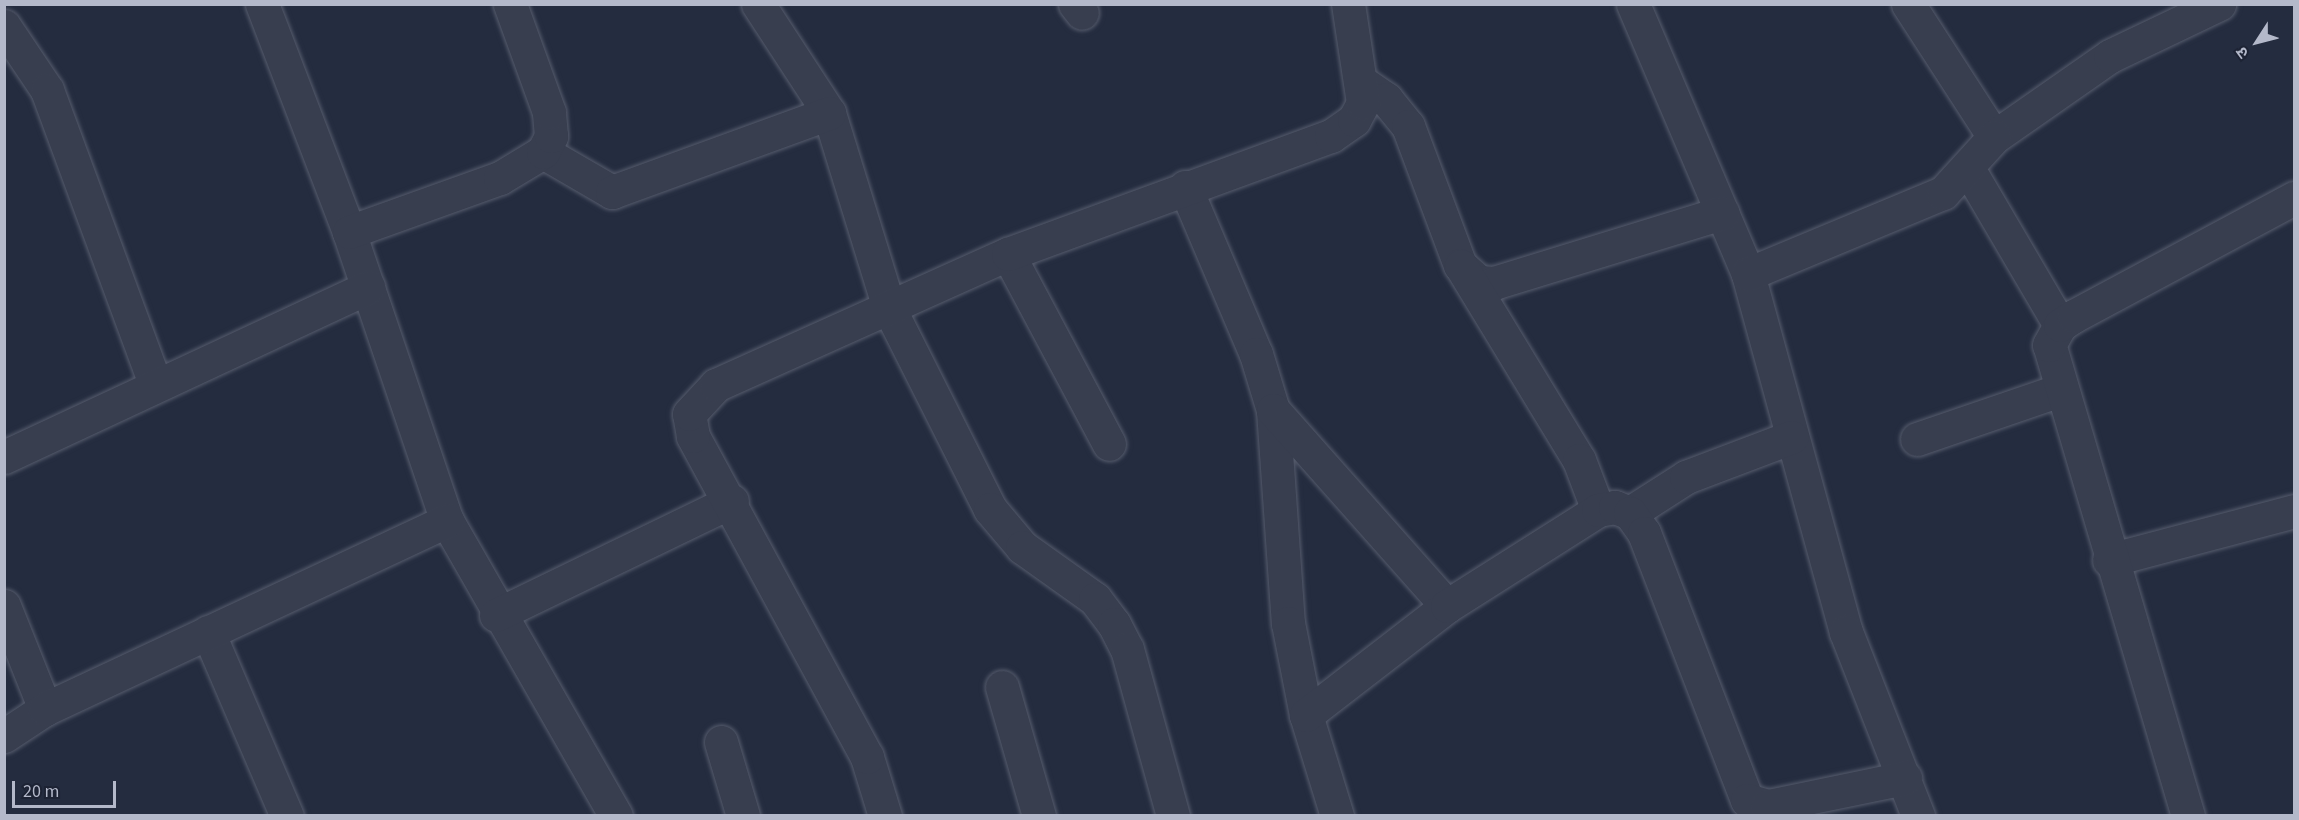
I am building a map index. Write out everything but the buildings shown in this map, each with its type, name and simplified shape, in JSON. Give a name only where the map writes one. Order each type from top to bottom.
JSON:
[{"type":"street","points":[[262,4],[349,232],[447,521],[496,615],[616,816]]},
{"type":"street","points":[[758,4],[829,112],[889,308],[990,509],[1022,547],[1095,599],[1114,624],[1127,650],[1173,816]]},
{"type":"street","points":[[885,816],[867,757],[732,501],[693,436],[688,414],[716,385],[1008,254],[1185,187],[1332,136],[1354,120],[1363,103],[1364,84],[1348,4]]},
{"type":"street","points":[[1633,4],[1748,274],[1846,632],[1918,816]]},
{"type":"street","points":[[1908,4],[1994,137]]},
{"type":"street","points":[[1748,274],[1922,204],[1969,170],[1994,137],[2110,56],[2219,4]]},
{"type":"street","points":[[349,232],[500,178],[543,152],[551,136],[549,112],[519,8]]},
{"type":"street","points":[[4,26],[47,90],[155,384]]},
{"type":"street","points":[[1364,84],[1386,99],[1408,126],[1460,265],[1579,460],[1598,510]]},
{"type":"street","points":[[543,152],[612,192],[829,112]]},
{"type":"street","points":[[1969,170],[2060,326]]},
{"type":"street","points":[[1185,187],[1256,354],[1273,410],[1280,460],[1280,548],[1306,714],[1337,816]]},
{"type":"street","points":[[2188,816],[2109,560],[2049,345],[2060,326],[2295,198]]},
{"type":"street","points":[[1460,265],[1479,282],[1494,283],[1722,213]]},
{"type":"street","points":[[1008,254],[1109,444]]},
{"type":"street","points":[[4,457],[155,384],[368,287]]},
{"type":"street","points":[[1917,439],[2060,390]]},
{"type":"street","points":[[1273,410],[1447,606]]},
{"type":"street","points":[[1630,513],[1686,477],[1792,437]]},
{"type":"street","points":[[496,615],[732,501]]},
{"type":"street","points":[[1306,714],[1447,606],[1598,510],[1615,507],[1630,513],[1644,533],[1747,800],[1768,806],[1905,778]]},
{"type":"street","points":[[2109,560],[2295,511]]},
{"type":"street","points":[[4,736],[45,709],[447,521]]},
{"type":"street","points":[[4,606],[45,709]]},
{"type":"street","points":[[208,632],[287,816]]},
{"type":"street","points":[[1002,687],[1039,816]]},
{"type":"street","points":[[721,742],[743,816]]}]
